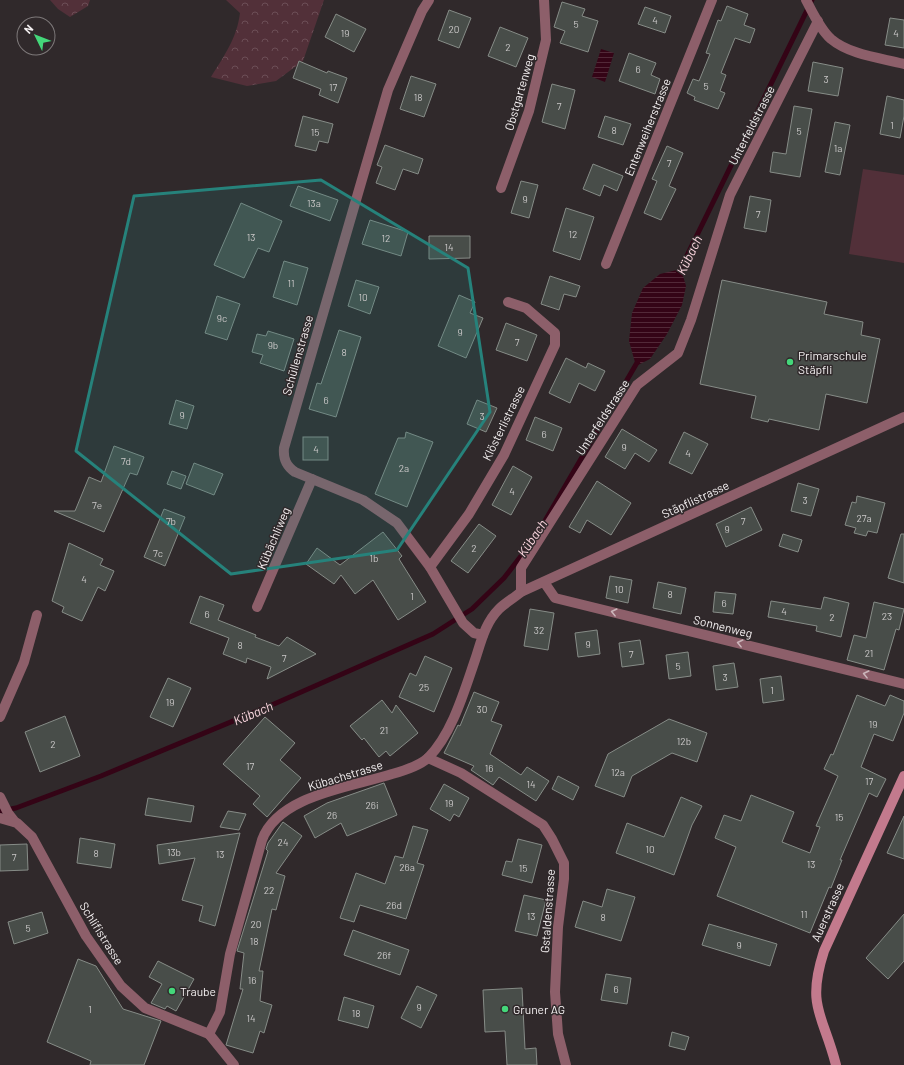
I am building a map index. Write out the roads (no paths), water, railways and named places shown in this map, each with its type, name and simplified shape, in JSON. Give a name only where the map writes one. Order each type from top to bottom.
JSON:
[{"type":"main road","name":"Auerstrasse","points":[[836,1065],[816,1005],[817,972],[827,944],[904,776]]},
{"type":"street","name":"Schüllenstrasse","points":[[429,0],[422,11],[388,90],[284,448],[283,456],[290,468],[312,479],[363,500],[397,524],[430,567],[464,623],[474,632],[482,635]]},
{"type":"street","name":"Obstgartenweg","points":[[501,188],[529,111],[546,40],[544,0]]},
{"type":"street","name":"Entenweiherstrasse","points":[[606,264],[712,0]]},
{"type":"street","points":[[806,0],[816,18],[831,38],[846,49],[904,64]]},
{"type":"street","name":"Unterfeldstrasse","points":[[521,592],[522,568],[636,385],[678,353],[691,320],[730,194],[816,18]]},
{"type":"street","name":"Klösterlistrasse","points":[[430,567],[469,514],[504,455],[555,345],[555,333],[526,308],[508,302]]},
{"type":"street","name":"Stäpflistrasse","points":[[499,609],[521,592],[904,417]]},
{"type":"street","name":"Kübächliweg","points":[[257,607],[312,479]]},
{"type":"street","name":"Sonnenweg","points":[[544,582],[555,598],[904,684]]},
{"type":"street","name":"Kübachstrasse","points":[[209,1034],[220,1012],[230,954],[264,833],[276,820],[293,806],[313,797],[397,773],[421,763],[428,758],[443,737],[453,717],[475,660],[482,635],[499,609]]},
{"type":"street","points":[[0,717],[24,662],[37,615]]},
{"type":"street","name":"Gstaldenstrasse","points":[[428,758],[461,773],[543,825],[564,863],[564,879],[558,928],[555,992],[558,1034],[566,1065]]},
{"type":"street","name":"Schlifistrasse","points":[[0,799],[4,815],[17,823],[32,837],[86,936],[121,986],[145,1008],[209,1034]]},
{"type":"street","points":[[209,1034],[234,1065]]},
{"type":"waterway","name":"Kübach","points":[[678,274],[812,0]]},
{"type":"waterway","name":"Kübach","points":[[0,811],[16,808],[101,776],[274,704],[433,634],[472,609],[504,578],[535,538],[638,361]]},
{"type":"place","name":"Primarschule Stäpfli","points":[[790,362]]},
{"type":"place","name":"Traube","points":[[172,991]]},
{"type":"place","name":"Gruner AG","points":[[505,1009]]}]
